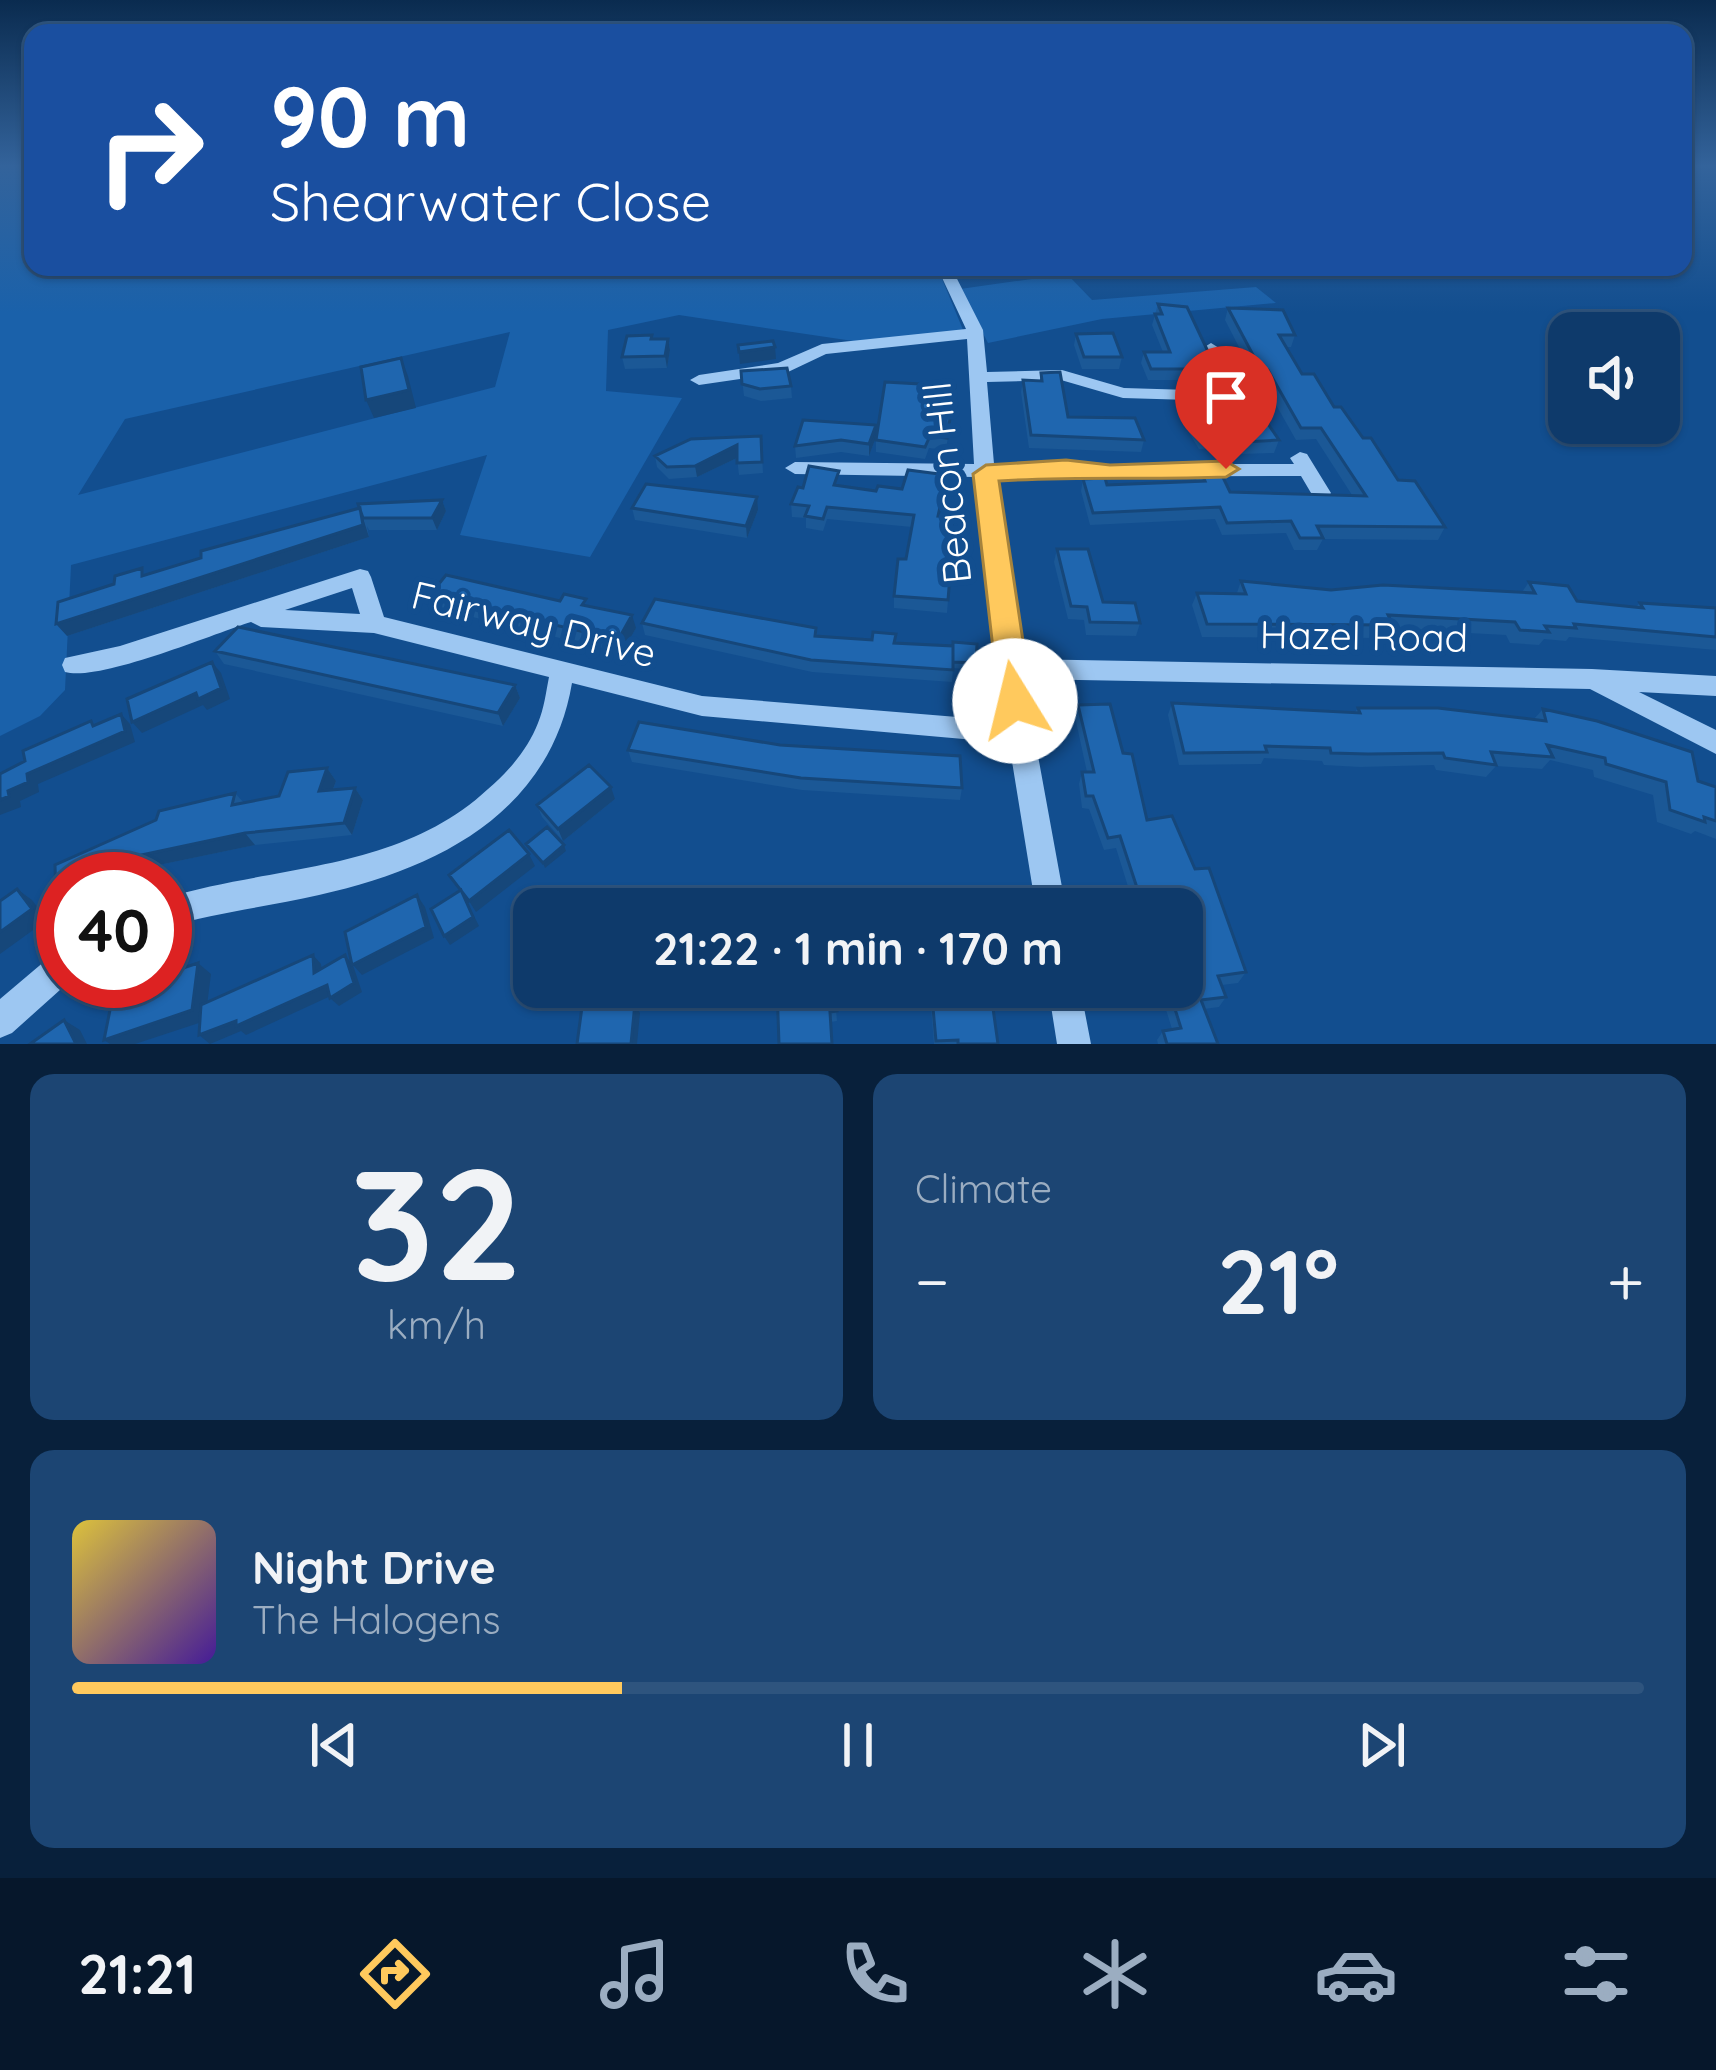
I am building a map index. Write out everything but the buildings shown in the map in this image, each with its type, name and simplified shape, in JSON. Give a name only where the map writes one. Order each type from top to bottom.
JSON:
[{"type":"street","name":"Beacon Hill","points":[[948,276],[975,333],[986,474],[1010,669],[1047,888]]},
{"type":"street","points":[[698,380],[782,368],[822,349],[975,333]]},
{"type":"street","points":[[1211,348],[1234,395]]},
{"type":"street","points":[[977,377],[1062,375],[1123,393],[1257,398]]},
{"type":"street","points":[[795,469],[986,474],[1066,468],[1110,473],[1302,464],[1321,493]]},
{"type":"street","name":"Fairway Drive","points":[[74,665],[241,618],[360,577],[374,624],[562,673],[702,706],[1021,733]]},
{"type":"street","points":[[241,618],[303,617],[374,624]]},
{"type":"street","name":"Hazel Road","points":[[1010,669],[1592,679],[1716,686]]},
{"type":"street","points":[[192,905],[338,877],[429,845],[498,801],[534,756],[550,727],[562,673]]},
{"type":"street","points":[[1592,679],[1716,743]]},
{"type":"street","points":[[0,1021],[36,990]]},
{"type":"street","points":[[1068,1008],[1074,1044]]},
{"type":"shaded area","points":[[0,216],[24,216],[24,276],[941,276],[966,337],[880,345],[679,315],[608,330],[606,391],[682,398],[590,557],[460,535],[487,455],[71,565],[65,690],[40,716],[0,736]],"holes":[[[510,332],[495,387],[78,495],[125,419]]]},
{"type":"shaded area","points":[[1069,276],[1092,300],[1256,287],[1276,303],[1102,319],[988,343],[960,289]]},
{"type":"route","points":[[1015,701],[986,474],[1066,468],[1110,473],[1148,468],[1226,469]]}]
